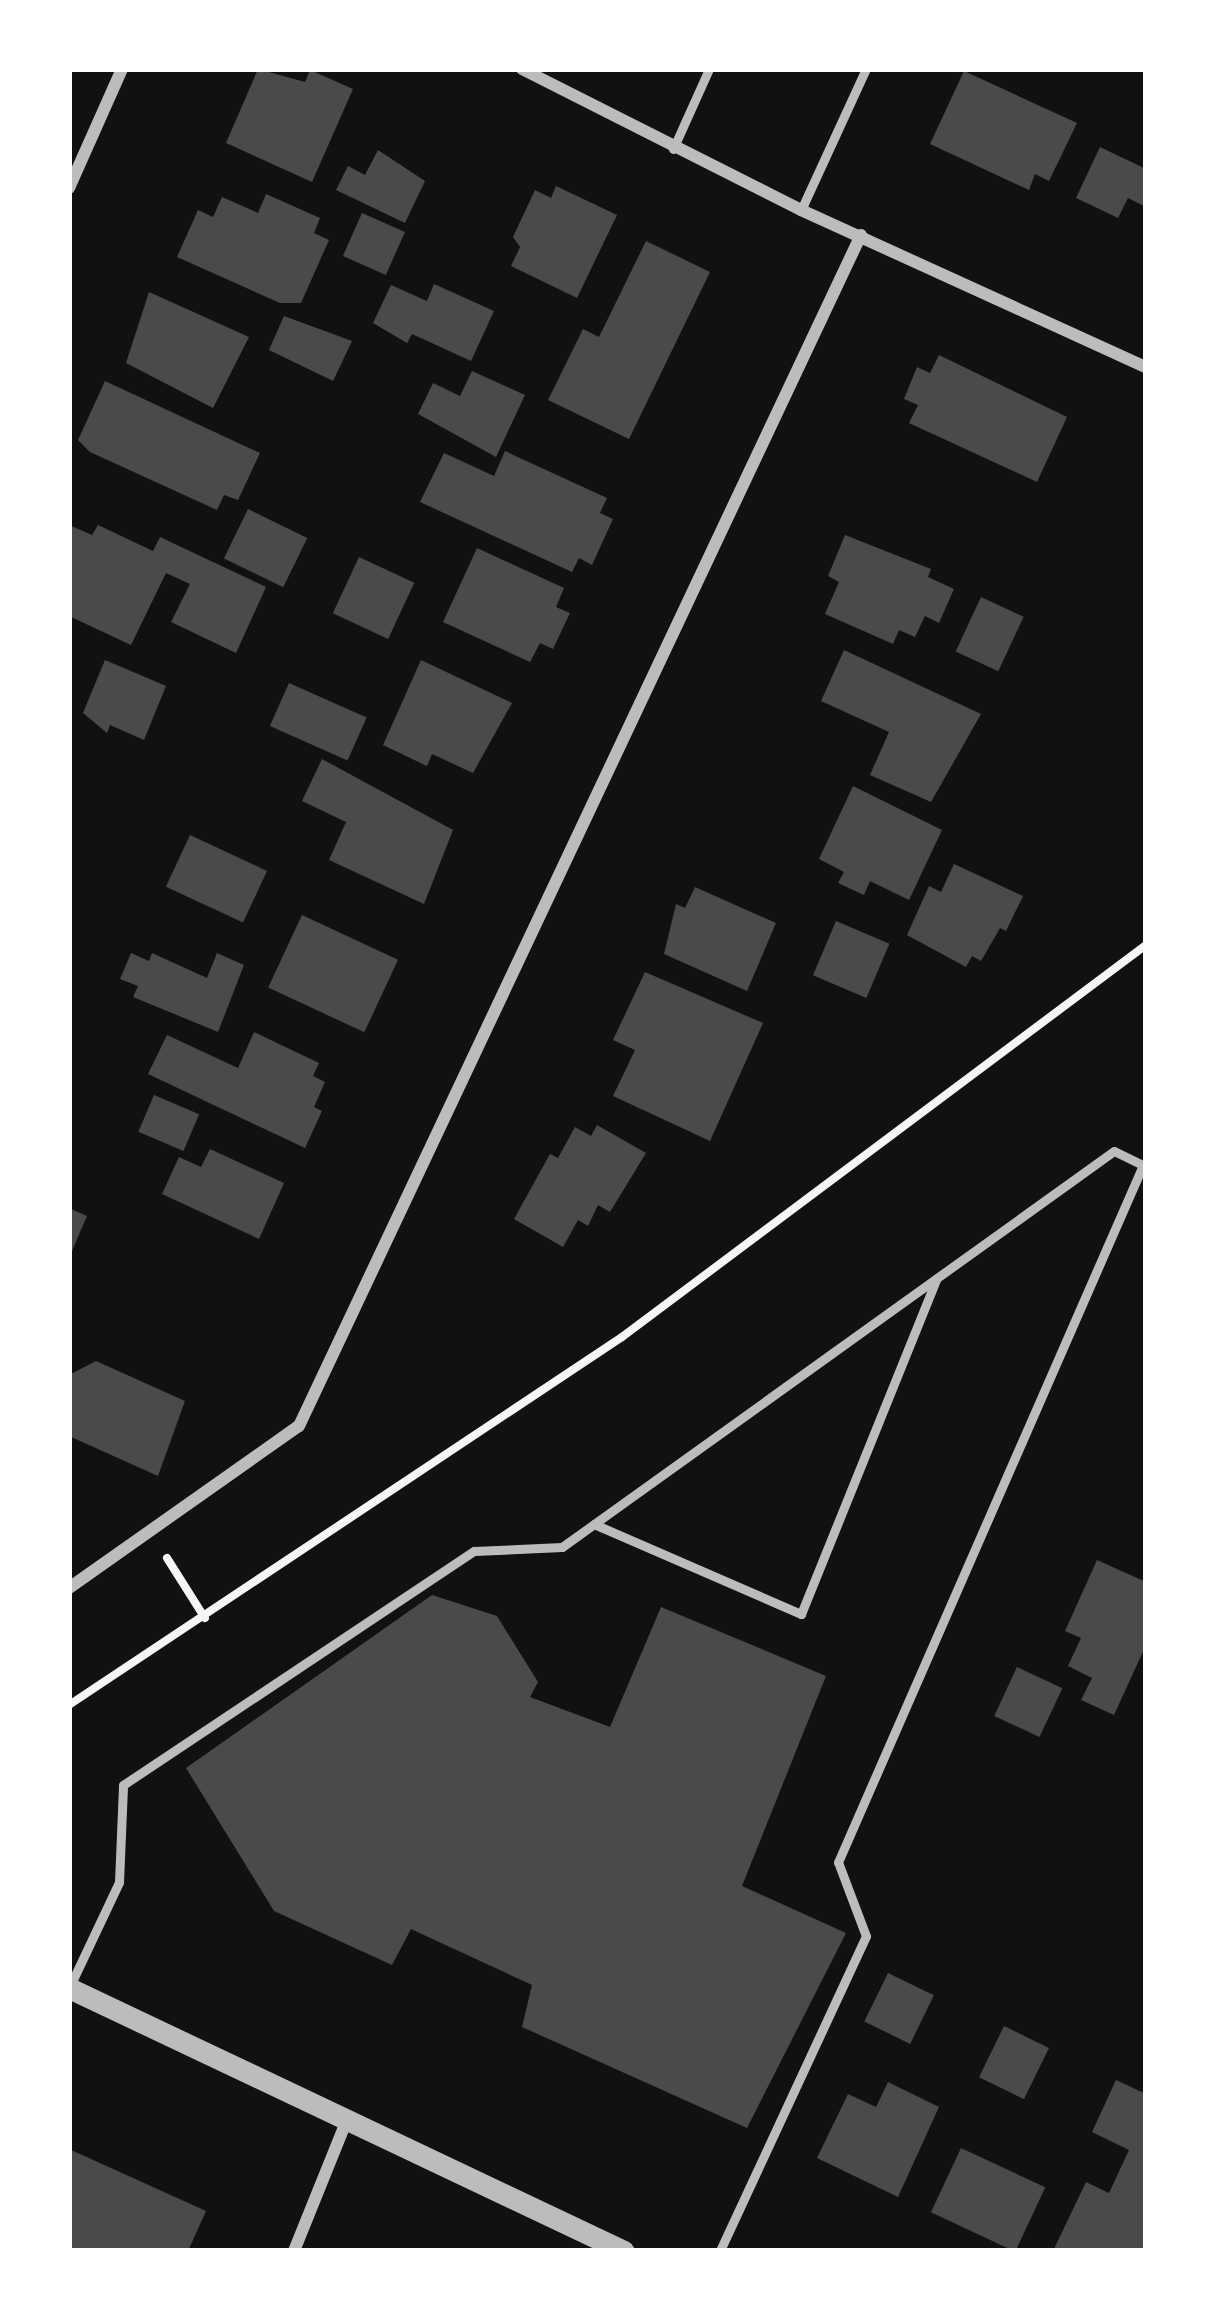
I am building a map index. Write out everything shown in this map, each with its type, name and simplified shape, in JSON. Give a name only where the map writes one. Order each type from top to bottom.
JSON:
[{"type":"street","points":[[69,188],[122,69]]},
{"type":"street","points":[[522,69],[801,210],[1146,367]]},
{"type":"street","points":[[69,1588],[299,1426],[861,236]]},
{"type":"street","points":[[69,1988],[624,2251]]},
{"type":"street","points":[[294,2251],[346,2122]]},
{"type":"lane","points":[[673,148],[710,69]]},
{"type":"lane","points":[[801,210],[866,69]]},
{"type":"lane","points":[[69,1988],[119,1882],[123,1785],[474,1551],[562,1547],[1114,1151],[1143,1165],[838,1862],[866,1936],[720,2251]]},
{"type":"lane","points":[[594,1524],[801,1614],[938,1278]]},
{"type":"path","points":[[69,1706],[622,1337],[1146,946]]},
{"type":"path","points":[[151,1531],[206,1618]]},
{"type":"building","points":[[258,69],[305,82],[310,70],[353,89],[312,182],[226,143]]},
{"type":"building","points":[[964,71],[1077,123],[1049,181],[1035,174],[1029,190],[930,144]]},
{"type":"building","points":[[1100,147],[1146,169],[1146,207],[1128,198],[1118,218],[1076,198]]},
{"type":"building","points":[[378,150],[425,181],[405,223],[336,190],[348,166],[365,175]]},
{"type":"building","points":[[556,186],[617,215],[577,298],[511,266],[520,247],[513,237],[535,190],[551,198]]},
{"type":"building","points":[[266,194],[320,218],[314,233],[329,240],[301,303],[280,303],[177,257],[198,210],[213,217],[222,197],[258,213]]},
{"type":"building","points":[[362,213],[405,232],[386,275],[343,256]]},
{"type":"building","points":[[646,241],[710,272],[629,439],[548,400],[583,329],[599,337]]},
{"type":"building","points":[[434,284],[494,311],[471,361],[412,334],[407,343],[373,323],[391,285],[427,301]]},
{"type":"building","points":[[149,292],[249,337],[213,408],[126,363]]},
{"type":"building","points":[[284,316],[352,341],[333,381],[269,350]]},
{"type":"building","points":[[939,355],[1067,417],[1037,482],[909,423],[918,405],[904,399],[917,367],[930,373]]},
{"type":"building","points":[[472,371],[525,395],[496,457],[418,414],[433,383],[460,396]]},
{"type":"building","points":[[105,381],[260,453],[238,500],[224,495],[217,510],[90,452],[78,440]]},
{"type":"building","points":[[505,451],[607,498],[600,513],[613,519],[592,565],[579,558],[572,572],[420,502],[444,453],[494,476]]},
{"type":"building","points":[[248,509],[307,538],[283,587],[224,558]]},
{"type":"building","points":[[69,525],[92,535],[98,525],[153,551],[160,537],[266,587],[236,653],[171,622],[190,584],[166,573],[131,645],[69,616]]},
{"type":"building","points":[[845,535],[931,569],[928,577],[954,589],[939,623],[925,616],[915,637],[899,630],[893,644],[825,614],[839,582],[828,576]]},
{"type":"building","points":[[477,548],[564,588],[556,607],[570,613],[553,649],[540,643],[530,662],[443,622]]},
{"type":"building","points":[[359,557],[414,583],[388,639],[333,613]]},
{"type":"building","points":[[981,597],[1024,617],[998,671],[956,651]]},
{"type":"building","points":[[844,650],[981,714],[931,802],[870,775],[889,732],[821,701]]},
{"type":"building","points":[[105,660],[166,686],[144,740],[110,725],[107,733],[83,713]]},
{"type":"building","points":[[421,660],[512,703],[473,773],[432,754],[427,766],[383,745]]},
{"type":"building","points":[[289,683],[367,718],[348,761],[270,726]]},
{"type":"building","points":[[322,759],[453,830],[424,904],[329,860],[346,822],[302,801]]},
{"type":"building","points":[[853,786],[942,830],[909,900],[870,881],[864,895],[838,883],[844,872],[819,859]]},
{"type":"building","points":[[190,835],[267,871],[243,923],[166,887]]},
{"type":"building","points":[[954,864],[1023,896],[1006,931],[1000,928],[981,961],[972,956],[966,967],[907,935],[929,886],[941,892]]},
{"type":"building","points":[[695,887],[776,923],[747,991],[664,954],[676,904],[685,908]]},
{"type":"building","points":[[302,915],[398,960],[364,1032],[268,988]]},
{"type":"building","points":[[836,921],[889,944],[866,998],[813,975]]},
{"type":"building","points":[[131,953],[149,961],[152,953],[207,978],[217,953],[244,965],[218,1032],[133,997],[138,986],[120,979]]},
{"type":"building","points":[[645,972],[763,1023],[710,1141],[613,1096],[635,1050],[613,1040]]},
{"type":"building","points":[[254,1032],[319,1063],[313,1076],[325,1082],[314,1107],[322,1111],[305,1148],[148,1074],[167,1035],[238,1068]]},
{"type":"building","points":[[154,1095],[199,1114],[183,1151],[138,1132]]},
{"type":"building","points":[[597,1125],[646,1153],[610,1212],[598,1205],[588,1226],[578,1220],[563,1247],[514,1219],[550,1154],[558,1158],[575,1127],[591,1136]]},
{"type":"building","points":[[210,1149],[284,1183],[259,1239],[162,1194],[179,1157],[201,1167]]},
{"type":"building","points":[[69,1208],[87,1216],[69,1258]]},
{"type":"building","points":[[96,1361],[185,1401],[158,1476],[69,1436],[69,1375]]},
{"type":"building","points":[[1097,1560],[1146,1582],[1146,1645],[1114,1715],[1081,1700],[1092,1678],[1068,1666],[1081,1638],[1065,1631]]},
{"type":"building","points":[[432,1595],[497,1616],[538,1682],[530,1697],[610,1727],[661,1607],[826,1676],[742,1886],[846,1933],[747,2128],[522,2027],[532,1985],[411,1929],[392,1965],[274,1911],[186,1768]]},
{"type":"building","points":[[1017,1667],[1062,1688],[1039,1737],[994,1716]]},
{"type":"building","points":[[888,1973],[934,1995],[910,2044],[864,2022]]},
{"type":"building","points":[[1004,2026],[1049,2048],[1024,2099],[979,2077]]},
{"type":"building","points":[[1116,2080],[1146,2094],[1146,2251],[1053,2251],[1086,2182],[1109,2193],[1129,2150],[1092,2132]]},
{"type":"building","points":[[888,2082],[939,2107],[898,2197],[817,2158],[848,2094],[876,2107]]},
{"type":"building","points":[[961,2148],[1045,2187],[1016,2251],[931,2212]]},
{"type":"building","points":[[69,2149],[206,2211],[188,2251],[69,2251]]}]
